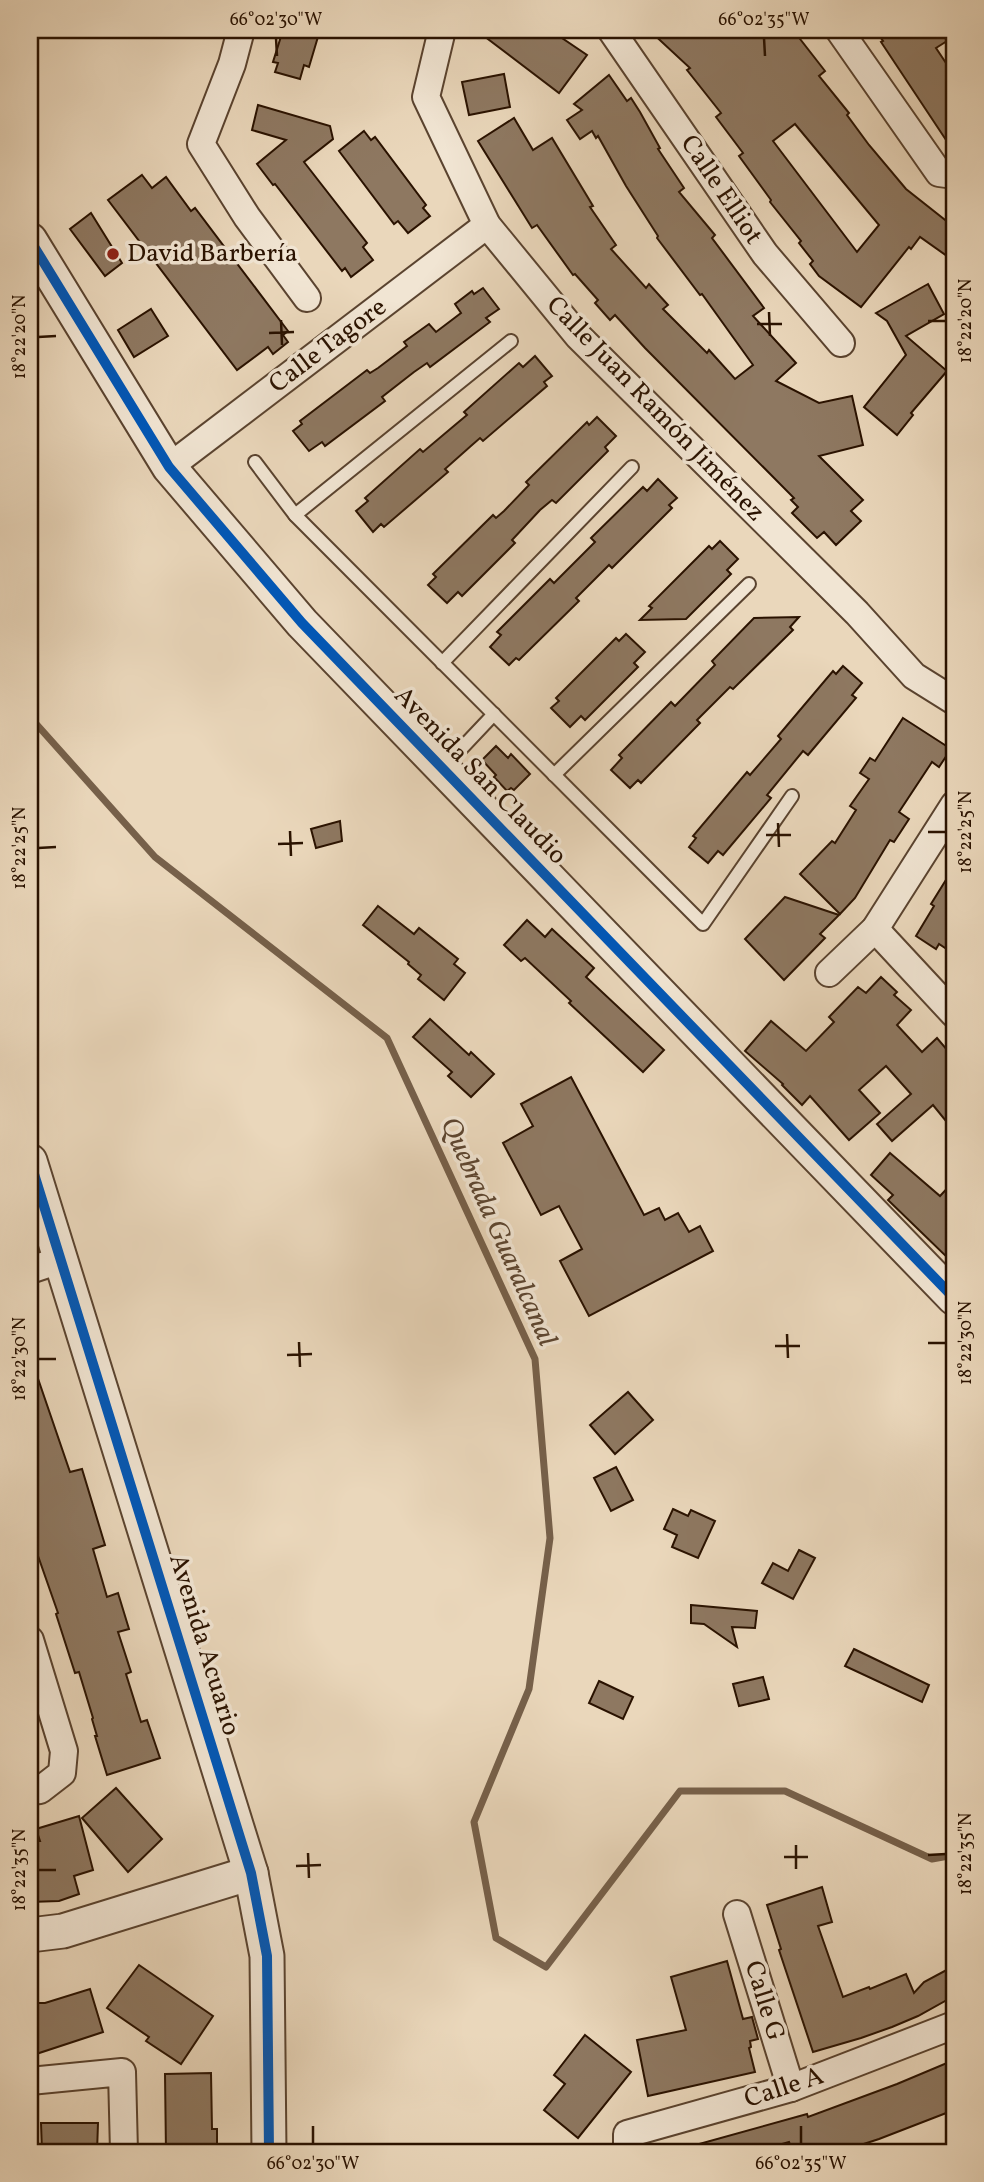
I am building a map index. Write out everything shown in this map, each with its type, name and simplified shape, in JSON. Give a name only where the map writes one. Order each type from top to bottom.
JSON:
[{"type":"street","points":[[241,30],[232,64],[201,144],[247,217],[307,298]]},
{"type":"street","name":"Calle Juan Ramón Jiménez","points":[[442,30],[426,97],[487,225],[578,335],[857,613],[914,676],[954,701]]},
{"type":"street","name":"Calle Elliot","points":[[611,30],[765,254],[841,344]]},
{"type":"street","points":[[839,30],[939,173],[954,175]]},
{"type":"street","name":"Calle Tagore","points":[[169,467],[487,225]]},
{"type":"street","name":"Avenida San Claudio","points":[[30,240],[169,467],[302,623],[954,1298]]},
{"type":"street","points":[[829,973],[875,929],[954,805]]},
{"type":"street","points":[[875,929],[954,1014]]},
{"type":"street","name":"Avenida Acuario","points":[[30,1161],[45,1265],[251,1873],[268,1956],[269,2152]]},
{"type":"street","points":[[30,1640],[64,1751],[62,1773],[40,1790],[30,1791]]},
{"type":"street","points":[[30,1935],[63,1931],[251,1873]]},
{"type":"street","name":"Calle G","points":[[737,1913],[791,2088]]},
{"type":"street","name":"Calle A","points":[[627,2152],[627,2134],[791,2088],[954,2025]]},
{"type":"street","points":[[30,2081],[122,2072],[124,2152]]},
{"type":"lane","points":[[295,515],[511,341]]},
{"type":"lane","points":[[255,462],[295,515],[703,924],[792,796]]},
{"type":"lane","points":[[442,663],[632,467]]},
{"type":"lane","points":[[554,775],[748,584]]},
{"type":"lane","points":[[442,769],[494,714]]},
{"type":"building","points":[[283,30],[320,30],[309,67],[304,65],[300,79],[275,72],[278,63],[273,62]]},
{"type":"building","points":[[476,30],[550,30],[587,55],[559,93]]},
{"type":"building","points":[[649,30],[793,30],[825,71],[819,76],[849,113],[847,115],[869,145],[906,189],[954,227],[954,261],[920,237],[861,307],[819,276],[810,264],[813,261],[799,243],[801,241],[739,156],[743,153],[716,117],[721,113],[687,70],[690,68]],"holes":[[[795,124],[879,225],[857,252],[773,141]]]},
{"type":"building","points":[[875,30],[940,30],[947,41],[936,48],[954,75],[954,152],[881,42],[883,41]]},
{"type":"building","points":[[504,74],[510,107],[469,115],[462,82]]},
{"type":"building","points":[[609,75],[627,101],[631,98],[640,112],[660,148],[658,149],[684,188],[679,192],[715,235],[712,238],[764,308],[753,316],[796,363],[776,381],[819,403],[852,396],[863,445],[819,456],[863,500],[851,511],[861,521],[836,545],[824,532],[817,538],[792,513],[798,507],[791,500],[794,498],[615,315],[610,320],[595,303],[598,300],[575,274],[573,275],[537,225],[532,228],[478,141],[514,118],[533,150],[552,138],[593,206],[590,207],[616,245],[611,249],[646,288],[649,284],[668,305],[663,309],[707,353],[709,350],[735,379],[753,365],[702,294],[700,295],[657,238],[598,136],[596,138],[592,131],[580,139],[567,120],[582,110],[574,104]]},
{"type":"building","points":[[258,105],[330,126],[333,139],[304,162],[367,243],[363,247],[373,260],[351,277],[345,268],[342,271],[257,164],[286,140],[252,130]]},
{"type":"building","points":[[364,131],[371,140],[375,137],[426,205],[423,208],[430,216],[408,233],[398,221],[394,224],[339,151]]},
{"type":"building","points":[[142,175],[152,188],[166,177],[191,211],[195,208],[288,331],[283,335],[288,342],[273,354],[268,347],[237,370],[108,200]]},
{"type":"building","points":[[91,213],[122,263],[105,276],[70,229]]},
{"type":"building","points":[[928,284],[944,314],[906,336],[947,371],[911,413],[913,415],[897,435],[864,407],[906,355],[887,321],[876,313]]},
{"type":"building","points":[[483,288],[499,309],[486,318],[490,322],[430,367],[427,363],[414,372],[382,397],[385,401],[325,446],[322,442],[309,451],[293,431],[302,424],[300,421],[367,370],[370,373],[378,368],[407,346],[404,342],[429,324],[436,332],[461,313],[455,304],[472,291],[474,294]]},
{"type":"building","points":[[151,309],[168,336],[134,357],[118,330]]},
{"type":"building","points":[[535,356],[552,376],[544,382],[547,386],[483,441],[480,438],[445,469],[448,472],[384,527],[381,524],[373,532],[356,511],[368,501],[365,498],[420,449],[423,452],[467,415],[464,412],[519,363],[523,367]]},
{"type":"building","points":[[597,417],[616,436],[605,447],[608,451],[556,503],[552,500],[540,510],[512,540],[515,543],[462,596],[458,592],[447,603],[428,585],[436,577],[433,574],[493,515],[496,518],[504,511],[529,485],[526,482],[587,422],[589,425]]},
{"type":"building","points":[[658,479],[677,498],[669,505],[672,508],[612,568],[609,565],[576,598],[579,601],[519,660],[516,658],[509,665],[490,647],[501,635],[497,632],[550,579],[554,583],[595,542],[591,538],[643,487],[647,491]]},
{"type":"building","points":[[720,541],[738,559],[727,570],[731,574],[686,619],[640,620],[652,608],[649,606],[709,546],[712,549]]},
{"type":"building","points":[[799,617],[790,627],[793,630],[697,720],[700,723],[641,783],[638,780],[630,788],[611,770],[622,758],[619,755],[671,702],[675,706],[715,665],[712,661],[754,618]]},
{"type":"building","points":[[626,634],[645,652],[634,663],[638,667],[585,720],[581,716],[570,727],[551,708],[559,701],[556,698],[616,638],[619,641]]},
{"type":"building","points":[[843,666],[862,683],[852,695],[856,698],[808,755],[803,751],[767,795],[771,798],[723,855],[718,851],[708,863],[689,847],[696,838],[693,836],[747,772],[750,775],[781,739],[778,736],[833,671],[836,674]]},
{"type":"building","points":[[903,718],[951,749],[939,767],[932,762],[899,812],[909,819],[894,842],[890,840],[855,898],[840,914],[800,874],[832,841],[835,843],[856,810],[850,806],[869,779],[860,773],[870,758],[875,761]]},
{"type":"building","points":[[496,746],[508,758],[511,754],[530,774],[514,790],[511,788],[507,791],[482,760]]},
{"type":"building","points":[[340,821],[342,841],[316,848],[311,829]]},
{"type":"building","points":[[954,867],[954,954],[939,944],[936,949],[916,936],[934,906],[931,904]]},
{"type":"building","points":[[785,897],[839,915],[820,934],[825,938],[784,980],[745,939]]},
{"type":"building","points":[[378,906],[414,934],[419,928],[458,959],[454,964],[465,973],[444,1000],[418,979],[421,975],[409,962],[363,925]]},
{"type":"building","points":[[527,920],[545,937],[552,929],[594,968],[586,977],[664,1050],[643,1072],[525,958],[521,961],[504,945]]},
{"type":"building","points":[[881,977],[897,992],[894,995],[911,1010],[897,1025],[922,1052],[937,1038],[954,1058],[954,1131],[933,1105],[892,1141],[877,1124],[911,1094],[886,1066],[859,1090],[880,1113],[849,1140],[810,1096],[802,1105],[783,1084],[745,1051],[771,1021],[806,1051],[834,1022],[829,1017],[858,987],[866,993]]},
{"type":"building","points":[[430,1019],[494,1074],[471,1097],[448,1076],[452,1072],[413,1037]]},
{"type":"building","points":[[571,1077],[644,1215],[659,1208],[665,1220],[678,1213],[689,1232],[700,1226],[713,1251],[589,1316],[560,1261],[582,1249],[559,1206],[541,1215],[503,1143],[533,1126],[521,1104]]},
{"type":"building","points":[[890,1153],[940,1196],[954,1181],[954,1264],[888,1200],[893,1195],[871,1175]]},
{"type":"building","points":[[33,1364],[70,1472],[82,1469],[105,1545],[93,1549],[107,1597],[118,1593],[129,1629],[118,1632],[131,1672],[126,1674],[141,1722],[147,1720],[160,1758],[107,1775],[79,1672],[75,1673],[56,1614],[58,1613],[30,1533],[30,1365]]},
{"type":"building","points":[[628,1392],[653,1420],[615,1454],[590,1425]]},
{"type":"building","points":[[616,1467],[633,1500],[611,1511],[594,1478]]},
{"type":"building","points":[[673,1509],[688,1516],[691,1510],[715,1521],[698,1558],[672,1547],[677,1535],[664,1529]]},
{"type":"building","points":[[799,1550],[815,1558],[793,1599],[762,1583],[773,1563],[788,1571]]},
{"type":"building","points":[[691,1605],[757,1611],[755,1628],[732,1627],[737,1647],[704,1624],[691,1623]]},
{"type":"building","points":[[854,1649],[929,1685],[922,1702],[845,1666]]},
{"type":"building","points":[[763,1677],[769,1699],[739,1706],[733,1684]]},
{"type":"building","points":[[599,1681],[633,1697],[623,1719],[589,1703]]},
{"type":"building","points":[[116,1788],[162,1839],[128,1872],[82,1818]]},
{"type":"building","points":[[79,1816],[93,1870],[74,1876],[79,1894],[59,1901],[30,1902],[30,1841],[40,1841],[36,1829]]},
{"type":"building","points":[[822,1887],[832,1922],[818,1926],[843,1997],[906,1974],[914,1993],[924,1982],[954,1966],[954,1996],[892,2027],[813,2052],[767,1905]]},
{"type":"building","points":[[727,1961],[743,2019],[752,2017],[758,2039],[750,2041],[749,2048],[755,2072],[648,2096],[637,2040],[686,2030],[671,1977]]},
{"type":"building","points":[[139,1965],[213,2016],[181,2064],[146,2041],[149,2037],[107,2008]]},
{"type":"building","points":[[90,1989],[103,2032],[30,2056],[30,2003],[45,2003]]},
{"type":"building","points":[[585,2035],[631,2072],[578,2138],[544,2110],[565,2084],[554,2075]]},
{"type":"building","points":[[954,2060],[954,2110],[879,2139],[839,2152],[793,2152],[789,2142],[754,2152],[693,2152],[692,2146],[807,2114],[808,2117]]},
{"type":"building","points":[[211,2073],[212,2129],[217,2129],[217,2152],[166,2152],[165,2074]]},
{"type":"building","points":[[41,2123],[98,2123],[97,2152],[42,2152]]},
{"type":"waterway","name":"Quebrada Guaralcanal","points":[[30,717],[155,857],[387,1038],[535,1359],[550,1538],[529,1689],[474,1822],[496,1938],[546,1967],[680,1791],[785,1791],[932,1859],[954,1855]]},
{"type":"cycle path","points":[[30,240],[169,467],[302,623],[954,1298]]},
{"type":"cycle path","points":[[30,1161],[251,1873],[267,1956],[269,2152]]},
{"type":"place","name":"David Barbería","points":[[113,254]]}]
